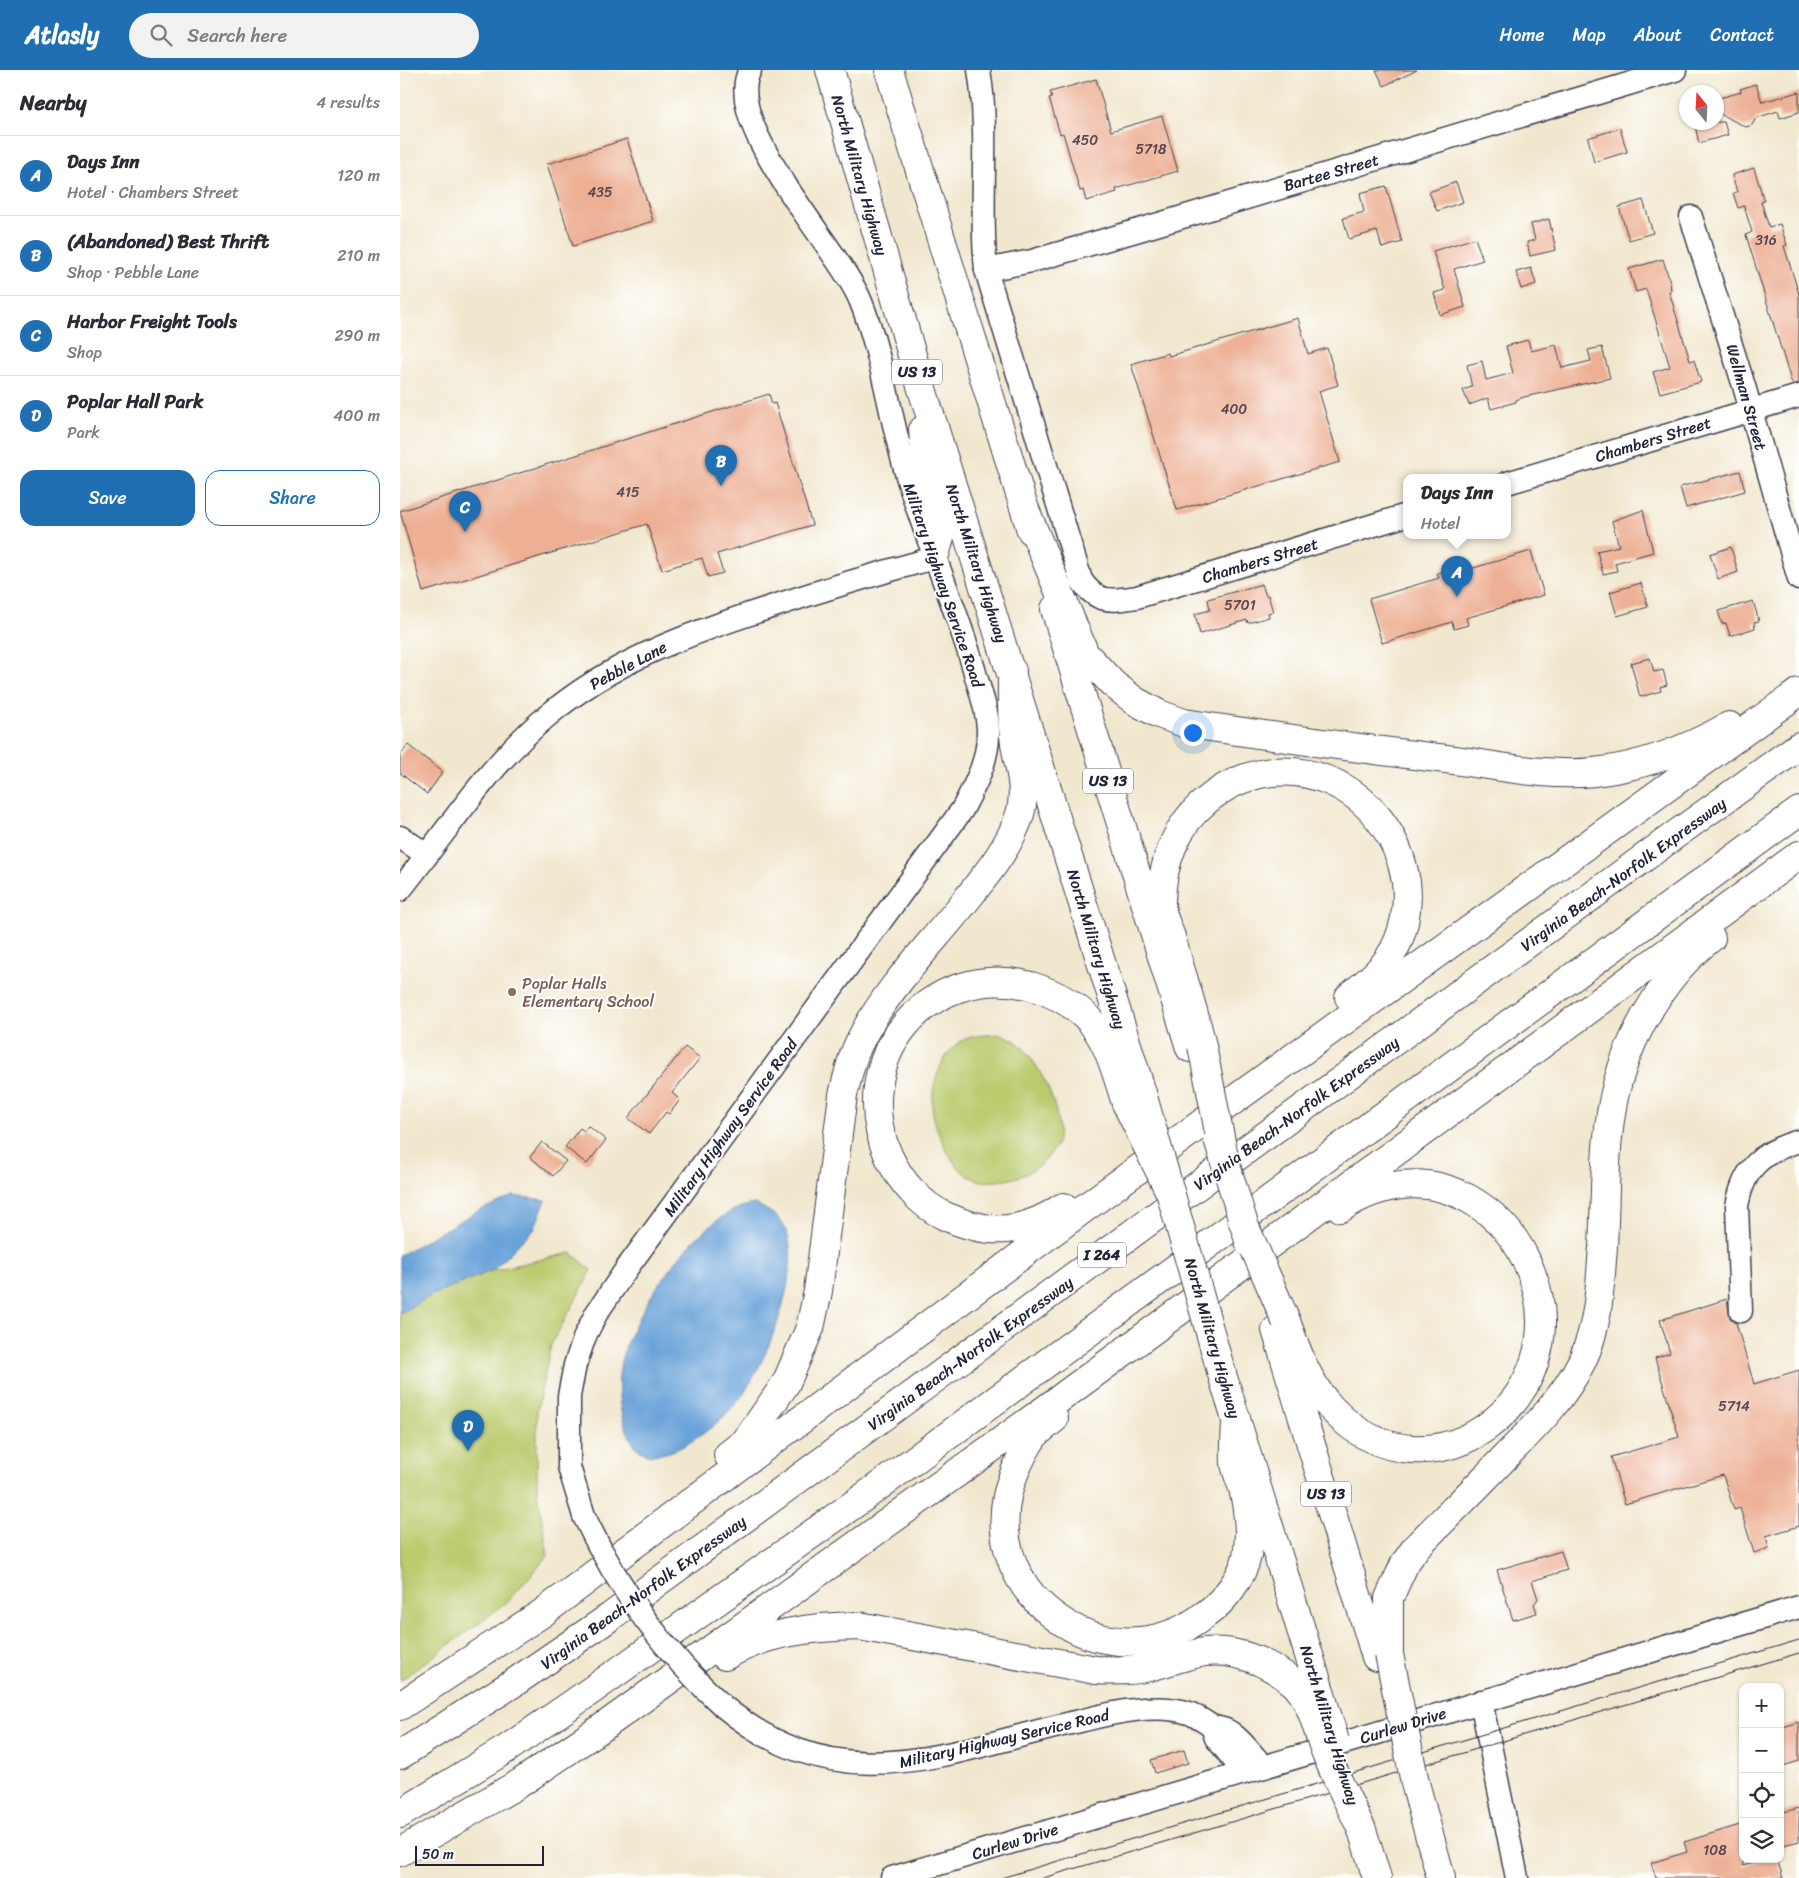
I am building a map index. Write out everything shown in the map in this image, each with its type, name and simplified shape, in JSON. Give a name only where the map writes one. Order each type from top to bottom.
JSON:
[{"type":"main road","name":"North Military Highway","points":[[830,70],[918,376],[1012,671],[1134,1098],[1170,1190],[1236,1417],[1305,1681]]},
{"type":"main road","name":"US 13","points":[[889,70],[1024,507],[1197,1050]]},
{"type":"main road","points":[[918,376],[928,486],[940,538],[934,558]]},
{"type":"main road","points":[[1024,507],[1085,654],[1113,684],[1135,701],[1159,714],[1184,723],[1352,747],[1552,772],[1593,772],[1632,765],[1695,743],[1728,726],[1799,675]]},
{"type":"main road","points":[[634,1546],[712,1469],[746,1441],[786,1383],[798,1359],[810,1328],[818,1291],[843,1095],[850,1065],[861,1037],[893,990],[994,866],[1008,842],[1020,815],[1024,793],[1014,736],[1012,671]]},
{"type":"main road","points":[[400,1706],[541,1614],[634,1546],[848,1383],[1252,1087],[1799,692]]},
{"type":"main road","name":"Virginia Beach-Norfolk Expressway","points":[[400,1755],[515,1682],[610,1617],[1659,846],[1799,746]]},
{"type":"main road","points":[[1219,1281],[1359,1197],[1383,1188],[1404,1184],[1425,1184],[1441,1187],[1481,1206],[1499,1220],[1517,1242],[1536,1284],[1540,1306],[1541,1329],[1532,1370],[1520,1394],[1507,1411],[1476,1435],[1460,1442],[1418,1449],[1396,1446],[1371,1438],[1348,1424],[1332,1409],[1300,1360],[1281,1325],[1242,1220],[1225,1162],[1160,903],[1165,866],[1172,844],[1184,824],[1213,794],[1240,780],[1265,774],[1291,772],[1333,782],[1352,792],[1381,819],[1394,841],[1403,865],[1407,891],[1406,913],[1401,934],[1389,958],[1369,981],[1332,1012],[1252,1087]]},
{"type":"main road","points":[[400,1814],[508,1748],[599,1686],[848,1509],[1799,811]]},
{"type":"main road","points":[[400,1852],[520,1783],[603,1727],[1133,1345],[1799,855]]},
{"type":"main road","points":[[1441,1878],[1383,1656],[1389,1598],[1405,1562],[1416,1546],[1545,1416],[1582,1361],[1599,1301],[1607,1163],[1612,1112],[1618,1081],[1634,1040],[1654,1002],[1674,974],[1697,948],[1740,915],[1799,859]]},
{"type":"main road","points":[[1134,1098],[1106,1044],[1079,1010],[1044,990],[1022,984],[992,982],[970,984],[950,991],[930,1001],[914,1015],[898,1034],[883,1062],[876,1106],[883,1144],[892,1164],[908,1186],[924,1202],[942,1215],[963,1224],[985,1229],[1024,1227],[1046,1218],[1077,1198],[1183,1138]]},
{"type":"main road","name":"US 13","points":[[1281,1325],[1383,1656]]},
{"type":"main road","points":[[1133,1345],[1034,1436],[1012,1480],[1004,1518],[1006,1540],[1011,1560],[1020,1580],[1033,1598],[1052,1616],[1092,1637],[1114,1641],[1137,1642],[1176,1632],[1196,1622],[1214,1608],[1229,1591],[1247,1556],[1247,1510],[1235,1464],[1236,1417]]},
{"type":"main road","points":[[603,1727],[754,1642],[788,1633],[827,1627],[859,1626],[889,1630],[1096,1670],[1121,1671],[1147,1668],[1205,1652],[1254,1658],[1305,1681],[1300,1688],[1313,1714],[1326,1753],[1366,1841],[1377,1878]]},
{"type":"street","name":"Military Highway Service Road","points":[[750,70],[745,84],[748,109],[767,156],[787,189],[847,274],[861,302],[906,474],[934,558],[962,627],[987,717],[988,732],[985,759],[977,782],[962,810],[596,1314],[575,1365],[569,1396],[569,1467],[584,1516],[601,1553],[645,1620],[701,1686],[724,1707],[757,1732],[790,1748],[818,1758],[871,1764],[923,1760],[1036,1730],[1106,1714],[1172,1710],[1188,1713],[1212,1726],[1228,1730],[1254,1770]]},
{"type":"street","points":[[979,70],[984,121],[982,231],[986,270]]},
{"type":"street","name":"Bartee Street","points":[[986,270],[1032,261],[1130,233],[1649,74],[1675,70]]},
{"type":"street","name":"Wellman Street","points":[[1691,217],[1751,410],[1799,579]]},
{"type":"street","name":"Chambers Street","points":[[986,270],[1081,580],[1088,590],[1100,598],[1112,601],[1137,597],[1403,516]]},
{"type":"street","name":"Chambers Street","points":[[1511,482],[1799,396]]},
{"type":"street","name":"Pebble Lane","points":[[400,890],[483,781],[511,750],[545,718],[576,693],[610,672],[662,645],[699,630],[857,579],[934,558]]},
{"type":"street","points":[[400,837],[427,855]]},
{"type":"street","points":[[1741,1311],[1736,1206],[1740,1189],[1747,1174],[1760,1158],[1777,1147],[1799,1140]]},
{"type":"street","name":"Curlew Drive","points":[[892,1878],[1799,1607]]},
{"type":"street","points":[[1481,1701],[1517,1878]]},
{"type":"green space","points":[[1001,1034],[1014,1040],[1026,1051],[1041,1074],[1057,1114],[1058,1139],[1055,1148],[1049,1156],[1031,1171],[1010,1179],[981,1181],[961,1171],[949,1154],[939,1134],[933,1114],[932,1097],[939,1070],[953,1047],[965,1039],[980,1035]]},
{"type":"green space","points":[[571,1253],[592,1270],[551,1345],[537,1411],[537,1491],[548,1556],[506,1603],[400,1681],[400,1313],[432,1295],[493,1270]]},
{"type":"water","points":[[513,1196],[546,1200],[534,1229],[493,1270],[432,1295],[400,1313],[400,1255],[476,1212]]},
{"type":"water","points":[[755,1204],[777,1217],[786,1230],[790,1248],[790,1269],[786,1293],[779,1318],[760,1365],[739,1400],[709,1429],[682,1447],[668,1452],[655,1455],[641,1452],[631,1439],[620,1406],[620,1367],[629,1338],[655,1290],[693,1242],[714,1223],[735,1210]]},
{"type":"building","points":[[1376,70],[1417,70],[1384,86]]},
{"type":"building","points":[[1096,79],[1111,131],[1162,116],[1178,171],[1116,189],[1117,192],[1086,201],[1083,190],[1080,191],[1063,133],[1060,134],[1049,98],[1052,97],[1050,92]]},
{"type":"building","points":[[1756,84],[1762,102],[1799,92],[1799,112],[1780,118],[1778,111],[1756,118],[1752,125],[1746,127],[1724,116],[1724,97],[1741,92],[1740,89]]},
{"type":"building","points":[[1724,122],[1728,135],[1699,143],[1696,130],[1724,130]]},
{"type":"building","points":[[1620,128],[1627,152],[1594,162],[1588,138]]},
{"type":"building","points":[[627,139],[653,221],[573,246],[547,164]]},
{"type":"building","points":[[1754,168],[1764,201],[1761,202],[1769,227],[1780,224],[1787,245],[1784,246],[1799,294],[1799,383],[1792,384],[1746,235],[1752,232],[1744,206],[1738,208],[1733,193],[1737,192],[1732,175]]},
{"type":"building","points":[[1456,182],[1463,202],[1437,211],[1429,192]]},
{"type":"building","points":[[1386,186],[1402,242],[1382,248],[1377,231],[1349,239],[1343,218],[1364,212],[1360,193]]},
{"type":"building","points":[[1643,200],[1653,233],[1629,240],[1619,207]]},
{"type":"building","points":[[1549,219],[1556,250],[1530,256],[1527,242],[1535,240],[1531,224]]},
{"type":"building","points":[[1475,238],[1483,260],[1454,269],[1465,307],[1440,315],[1434,293],[1445,290],[1433,251]]},
{"type":"building","points":[[1663,259],[1670,282],[1671,290],[1669,291],[1690,361],[1694,360],[1701,382],[1660,393],[1653,372],[1670,367],[1646,289],[1636,292],[1629,269]]},
{"type":"building","points":[[1531,268],[1536,284],[1521,289],[1516,272]]},
{"type":"building","points":[[1298,318],[1308,354],[1327,348],[1338,385],[1319,391],[1340,462],[1177,510],[1131,364],[1168,353],[1169,356]]},
{"type":"building","points":[[1528,340],[1531,351],[1556,345],[1562,368],[1591,361],[1588,350],[1602,347],[1610,378],[1524,397],[1516,400],[1516,402],[1491,409],[1488,398],[1469,405],[1463,390],[1472,387],[1467,365],[1482,361],[1486,380],[1513,373],[1506,346]]},
{"type":"building","points":[[769,394],[772,404],[775,403],[812,525],[717,554],[723,573],[708,577],[702,558],[662,570],[647,524],[423,592],[400,511]]},
{"type":"building","points":[[1740,471],[1745,491],[1686,508],[1680,487]]},
{"type":"building","points":[[1643,510],[1653,552],[1615,563],[1617,571],[1603,574],[1597,551],[1619,546],[1612,521]]},
{"type":"building","points":[[1731,547],[1738,572],[1718,579],[1710,554]]},
{"type":"building","points":[[1531,551],[1544,595],[1466,618],[1468,625],[1454,629],[1452,622],[1382,643],[1369,599],[1439,578],[1437,573],[1451,569],[1453,574]]},
{"type":"building","points":[[1641,583],[1648,607],[1617,616],[1610,592]]},
{"type":"building","points":[[1262,584],[1266,596],[1268,595],[1273,612],[1268,613],[1269,617],[1248,623],[1247,620],[1200,634],[1195,614],[1210,610],[1208,599]]},
{"type":"building","points":[[1753,601],[1759,621],[1754,622],[1755,628],[1730,636],[1726,623],[1722,624],[1718,611]]},
{"type":"building","points":[[1650,658],[1654,672],[1663,670],[1667,685],[1660,687],[1661,691],[1640,697],[1631,663]]},
{"type":"building","points":[[408,745],[443,772],[427,794],[400,773],[400,756]]},
{"type":"building","points":[[685,1047],[700,1058],[672,1093],[680,1100],[669,1114],[666,1112],[649,1134],[628,1118]]},
{"type":"building","points":[[588,1126],[606,1140],[587,1164],[565,1147],[580,1128],[584,1131]]},
{"type":"building","points":[[542,1142],[566,1161],[553,1176],[530,1157]]},
{"type":"building","points":[[1727,1299],[1730,1318],[1736,1323],[1754,1384],[1799,1370],[1799,1526],[1766,1536],[1769,1548],[1754,1553],[1740,1508],[1734,1510],[1723,1475],[1625,1504],[1611,1457],[1679,1437],[1655,1358],[1670,1353],[1660,1320]]},
{"type":"building","points":[[1561,1551],[1567,1570],[1532,1581],[1538,1599],[1534,1604],[1537,1613],[1513,1620],[1497,1570]]},
{"type":"building","points":[[1799,1722],[1799,1761],[1784,1766],[1784,1728]]},
{"type":"building","points":[[1184,1750],[1188,1763],[1155,1773],[1151,1760]]},
{"type":"building","points":[[1799,1808],[1799,1841],[1784,1845],[1784,1818],[1784,1812]]},
{"type":"building","points":[[1739,1825],[1739,1863],[1743,1863],[1743,1866],[1753,1863],[1778,1863],[1783,1878],[1656,1878],[1651,1863],[1687,1852],[1684,1842]]},
{"type":"tram line","points":[[1001,1878],[1799,1640]]},
{"type":"tram line","points":[[1043,1878],[1799,1653]]},
{"type":"place","name":"(Abandoned) Best Thrift","points":[[721,486]]},
{"type":"place","name":"Harbor Freight Tools","points":[[465,532]]},
{"type":"place","name":"Days Inn","points":[[1457,597]]},
{"type":"place","name":"Poplar Halls Elementary School","points":[[512,992]]},
{"type":"place","name":"Poplar Hall Park","points":[[468,1451]]}]
